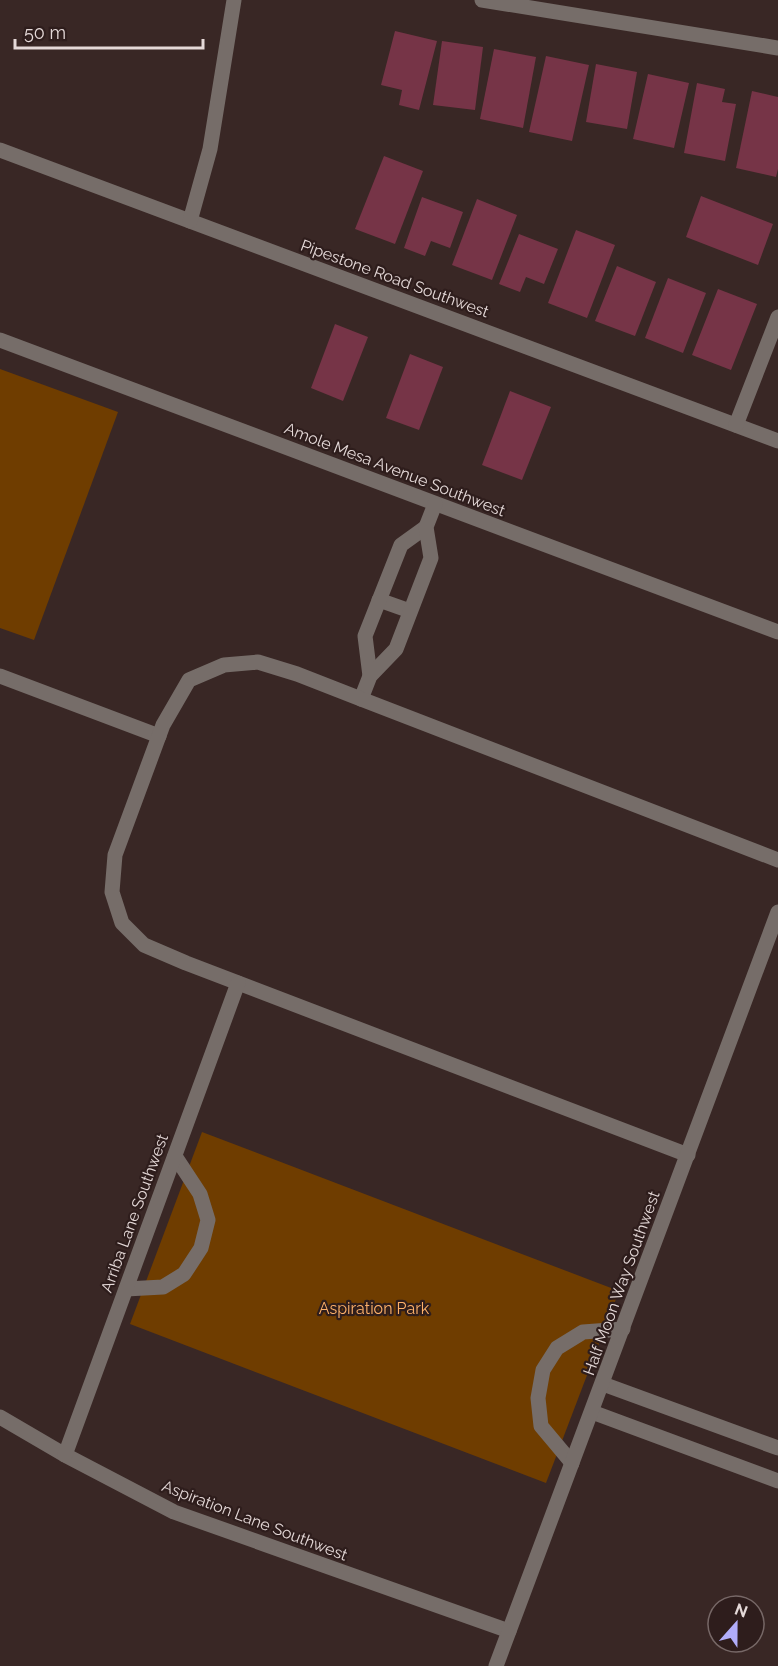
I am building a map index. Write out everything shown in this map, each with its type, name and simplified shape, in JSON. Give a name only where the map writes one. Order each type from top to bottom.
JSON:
[{"type":"street","points":[[190,221],[210,149],[234,0]]},
{"type":"street","points":[[482,0],[778,48]]},
{"type":"street","name":"Pipestone Road Southwest","points":[[0,150],[778,441]]},
{"type":"street","points":[[736,425],[778,317]]},
{"type":"street","name":"Amole Mesa Avenue Southwest","points":[[0,340],[778,632]]},
{"type":"street","points":[[362,699],[370,676],[396,649],[431,558],[426,527],[435,504]]},
{"type":"street","points":[[370,676],[365,636],[401,545],[426,527]]},
{"type":"street","points":[[379,600],[410,611]]},
{"type":"street","points":[[688,1155],[237,983],[144,945],[122,923],[112,892],[115,855],[163,725],[189,680],[224,665],[258,662],[297,674],[778,860]]},
{"type":"street","points":[[0,676],[159,736]]},
{"type":"street","name":"Half Moon Way Southwest","points":[[496,1666],[778,912]]},
{"type":"street","name":"Arriba Lane Southwest","points":[[65,1455],[237,983]]},
{"type":"street","points":[[126,1289],[163,1287],[184,1274],[201,1248],[208,1220],[200,1194],[175,1156]]},
{"type":"street","points":[[572,1463],[541,1426],[538,1398],[543,1370],[557,1348],[583,1332],[623,1329]]},
{"type":"street","points":[[603,1384],[778,1448]]},
{"type":"street","points":[[592,1412],[778,1482]]},
{"type":"street","name":"Aspiration Lane Southwest","points":[[0,1417],[65,1455],[174,1512],[509,1631]]},
{"type":"green space","points":[[0,369],[118,412],[34,640],[0,628]]},
{"type":"green space","name":"Aspiration Park","points":[[202,1132],[619,1291],[546,1483],[130,1324]]},
{"type":"building","points":[[395,31],[437,41],[419,110],[399,105],[402,90],[381,85]]},
{"type":"building","points":[[442,41],[483,47],[475,110],[433,105]]},
{"type":"building","points":[[494,49],[536,57],[523,128],[480,119]]},
{"type":"building","points":[[546,56],[589,65],[572,141],[529,132]]},
{"type":"building","points":[[596,64],[637,72],[627,129],[586,122]]},
{"type":"building","points":[[648,74],[689,83],[674,148],[633,139]]},
{"type":"building","points":[[697,83],[725,89],[722,102],[736,104],[725,161],[684,153]]},
{"type":"building","points":[[752,91],[778,97],[776,177],[736,168]]},
{"type":"building","points":[[384,156],[423,171],[395,244],[355,229]]},
{"type":"building","points":[[701,196],[773,224],[758,265],[686,237]]},
{"type":"building","points":[[422,197],[463,212],[450,248],[431,241],[425,256],[404,248]]},
{"type":"building","points":[[477,199],[517,215],[492,280],[452,265]]},
{"type":"building","points":[[576,230],[615,245],[587,318],[548,303]]},
{"type":"building","points":[[519,234],[558,249],[544,284],[526,277],[520,292],[499,284]]},
{"type":"building","points":[[617,266],[656,282],[635,336],[595,321]]},
{"type":"building","points":[[668,278],[706,293],[683,353],[645,338]]},
{"type":"building","points":[[718,289],[757,304],[731,370],[692,355]]},
{"type":"building","points":[[335,324],[368,337],[343,401],[311,388]]},
{"type":"building","points":[[410,354],[443,367],[419,430],[386,418]]},
{"type":"building","points":[[510,391],[551,407],[522,480],[482,465]]}]
